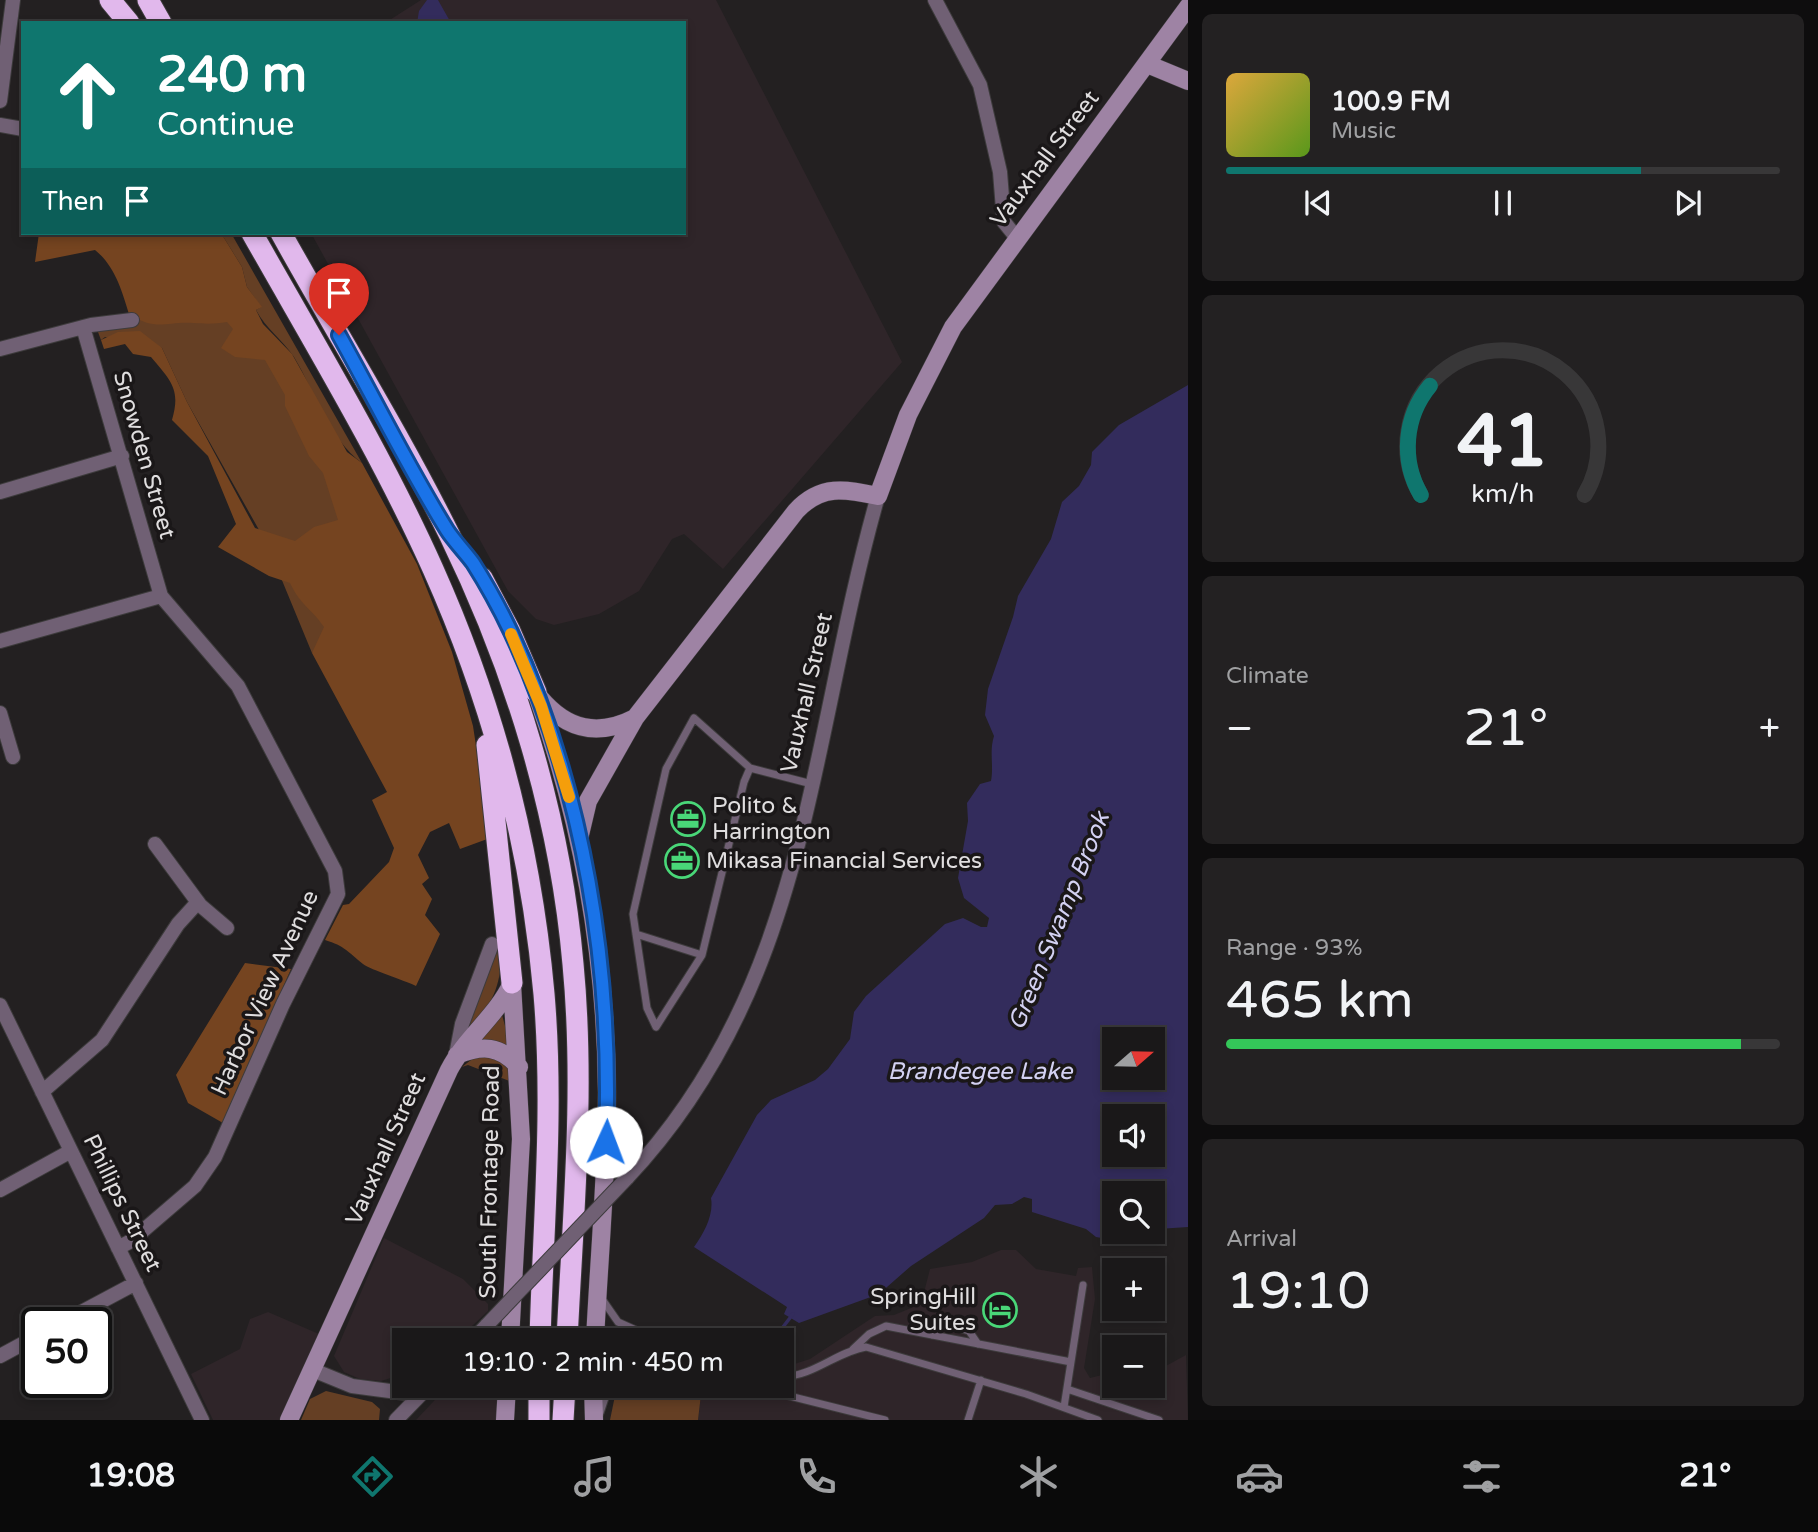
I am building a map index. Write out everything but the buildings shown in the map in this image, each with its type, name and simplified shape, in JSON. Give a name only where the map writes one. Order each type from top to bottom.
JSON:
[{"type":"highway","points":[[110,0],[129,21]]},
{"type":"highway","points":[[121,0],[130,21]]},
{"type":"highway","points":[[253,235],[412,525],[454,619],[506,776],[522,845],[544,993],[549,1138],[541,1328]]},
{"type":"highway","points":[[282,235],[448,531],[492,596],[536,692]]},
{"type":"highway","points":[[448,531],[495,639],[525,725],[549,813],[566,909],[575,986],[578,1065],[567,1328]]},
{"type":"highway","points":[[481,694],[512,983]]},
{"type":"highway","points":[[539,1398],[539,1420]]},
{"type":"highway","points":[[563,1420],[564,1398]]},
{"type":"main road","name":"Vauxhall Street","points":[[878,496],[892,453],[926,374],[953,327],[1188,7]]},
{"type":"main road","points":[[1147,64],[1188,80]]},
{"type":"main road","points":[[579,839],[588,801],[635,718],[748,569],[805,501],[818,493],[837,489],[878,496]]},
{"type":"main road","points":[[536,692],[565,721],[580,728],[606,729],[635,718]]},
{"type":"main road","points":[[536,692],[563,773],[579,839],[595,928],[606,1059],[606,1130],[596,1328]]},
{"type":"main road","points":[[456,1055],[500,1004],[512,983]]},
{"type":"main road","name":"South Frontage Road","points":[[511,1328],[520,1166],[519,1067],[512,983]]},
{"type":"main road","points":[[456,1055],[489,1047],[507,1055],[519,1067]]},
{"type":"main road","name":"Vauxhall Street","points":[[289,1420],[456,1055]]},
{"type":"main road","points":[[505,1420],[506,1398]]},
{"type":"main road","points":[[594,1398],[596,1420]]},
{"type":"street","points":[[0,101],[13,0]]},
{"type":"street","points":[[935,0],[980,85],[1000,172],[1004,222],[1017,238]]},
{"type":"street","points":[[0,125],[21,129]]},
{"type":"street","points":[[0,349],[83,327],[132,320]]},
{"type":"street","name":"Snowden Street","points":[[83,327],[161,596]]},
{"type":"street","points":[[0,492],[122,456]]},
{"type":"street","name":"Vauxhall Street","points":[[484,1328],[627,1178],[687,1105],[722,1051],[745,1005],[782,908],[878,496]]},
{"type":"street","points":[[0,641],[161,596]]},
{"type":"street","name":"Harbor View Avenue","points":[[118,1248],[131,1241],[195,1186],[215,1157],[283,1004],[338,894],[335,871],[238,686],[161,596]]},
{"type":"street","points":[[0,713],[13,757]]},
{"type":"street","points":[[155,844],[198,902],[227,928]]},
{"type":"street","points":[[42,1092],[102,1040],[178,924],[198,902]]},
{"type":"street","name":"Vauxhall Street","points":[[456,1055],[462,1024],[492,944]]},
{"type":"street","name":"Phillips Street","points":[[0,1005],[136,1283],[199,1419]]},
{"type":"street","points":[[0,1190],[71,1151]]},
{"type":"street","points":[[91,1307],[136,1283]]},
{"type":"street","points":[[0,1356],[21,1345]]},
{"type":"street","points":[[313,1370],[352,1386],[392,1389]]},
{"type":"street","points":[[396,1420],[417,1398]]},
{"type":"lane","points":[[750,768],[744,782],[702,955],[656,1027],[647,1009],[633,914],[666,769],[694,718],[750,768],[812,784]]},
{"type":"lane","points":[[636,934],[702,955]]},
{"type":"lane","points":[[1063,1407],[1083,1285]]},
{"type":"lane","points":[[598,1289],[607,1308],[618,1322],[631,1328]]},
{"type":"lane","points":[[794,1375],[810,1372],[853,1349],[869,1334],[886,1326],[1071,1362]]},
{"type":"lane","points":[[932,1335],[940,1327],[948,1326]]},
{"type":"lane","points":[[962,1329],[969,1331],[978,1344]]},
{"type":"lane","points":[[853,1349],[866,1347],[981,1380],[1098,1420]]},
{"type":"lane","points":[[970,1419],[981,1380]]},
{"type":"lane","points":[[1067,1389],[1158,1420]]},
{"type":"lane","points":[[794,1397],[885,1420]]},
{"type":"lane","points":[[596,1420],[604,1398]]},
{"type":"shaded area","points":[[421,0],[716,0],[902,362],[723,569],[684,534],[672,539],[639,591],[599,614],[554,625],[536,619],[508,591],[312,235],[686,235],[686,21],[388,21]]},
{"type":"shaded area","points":[[39,235],[222,235],[242,267],[247,287],[262,307],[256,310],[263,324],[292,354],[347,452],[362,463],[417,564],[452,652],[473,726],[490,838],[460,849],[449,823],[430,832],[418,855],[429,878],[422,884],[432,899],[425,915],[440,934],[416,986],[363,964],[342,947],[325,940],[343,905],[349,904],[389,862],[394,848],[372,800],[387,792],[312,653],[324,627],[298,597],[290,583],[269,576],[218,547],[236,524],[208,456],[172,420],[175,393],[169,379],[151,357],[133,354],[125,344],[104,349],[101,340],[118,332],[140,331],[162,348],[187,402],[255,528],[295,541],[314,527],[338,520],[323,473],[309,456],[285,406],[285,395],[265,360],[235,357],[221,348],[233,329],[227,322],[154,324],[129,314],[113,271],[95,250],[35,262]]},
{"type":"shaded area","points":[[222,235],[232,235],[362,463],[340,441],[294,357],[260,317],[256,310],[261,307],[247,287],[242,267]]},
{"type":"shaded area","points":[[234,289],[386,594],[312,653],[267,544],[187,402],[162,348],[105,337],[101,340],[98,332],[129,314]]},
{"type":"shaded area","points":[[500,916],[501,962],[496,989],[482,1014],[470,1027],[466,1023],[497,939],[495,928]]},
{"type":"shaded area","points":[[245,963],[291,969],[223,1123],[188,1103],[176,1075]]},
{"type":"shaded area","points":[[502,1015],[511,1047],[479,1040]]},
{"type":"shaded area","points":[[476,1056],[498,1056],[512,1071],[512,1082],[468,1065],[462,1067]]},
{"type":"shaded area","points":[[384,1238],[463,1279],[488,1304],[488,1311],[470,1328],[392,1328],[392,1378],[381,1381],[360,1379],[344,1372],[334,1356]]},
{"type":"shaded area","points":[[1001,1250],[1016,1250],[1036,1269],[1076,1276],[1078,1268],[1092,1267],[1095,1299],[1084,1368],[1090,1378],[1102,1375],[1102,1398],[1165,1398],[1165,1366],[1186,1355],[1188,1420],[698,1420],[701,1398],[794,1398],[794,1364],[810,1359],[875,1316],[894,1315],[921,1304],[930,1269],[972,1262]]},
{"type":"shaded area","points":[[268,1312],[319,1334],[280,1420],[213,1420],[191,1374],[240,1349],[250,1319]]},
{"type":"shaded area","points":[[326,1391],[372,1402],[380,1409],[379,1420],[301,1420],[310,1399]]},
{"type":"shaded area","points":[[437,1398],[498,1398],[497,1420],[416,1420]]},
{"type":"shaded area","points":[[615,1398],[701,1398],[698,1420],[610,1420]]},
{"type":"water","points":[[427,0],[438,0],[450,21],[417,21],[419,11]]},
{"type":"water","name":"Brandegee Lake","points":[[1188,385],[1188,1227],[1165,1229],[1165,1181],[1102,1181],[1102,1238],[1086,1229],[1032,1212],[1032,1199],[1024,1197],[1012,1204],[995,1205],[984,1218],[911,1266],[879,1294],[799,1323],[784,1314],[787,1307],[694,1247],[710,1217],[711,1198],[757,1115],[771,1100],[815,1080],[828,1069],[850,1039],[854,1012],[866,996],[945,924],[963,918],[981,927],[987,927],[989,918],[964,898],[958,878],[968,821],[967,803],[980,784],[991,781],[994,736],[985,715],[988,689],[1018,596],[1051,539],[1062,502],[1079,486],[1091,465],[1092,452],[1119,425]]},
{"type":"waterway","name":"Green Swamp Brook","points":[[782,1328],[793,1314]]},
{"type":"slow traffic","points":[[511,634],[541,706],[569,797]]},
{"type":"place","name":"Polito & Harrington","points":[[688,819]]},
{"type":"place","name":"Mikasa Financial Services","points":[[682,861]]},
{"type":"place","name":"SpringHill Suites","points":[[1000,1310]]},
{"type":"route","points":[[339,335],[448,531],[475,567],[498,607],[531,680],[556,751],[576,823],[595,928],[605,1036],[606,1142]]}]
